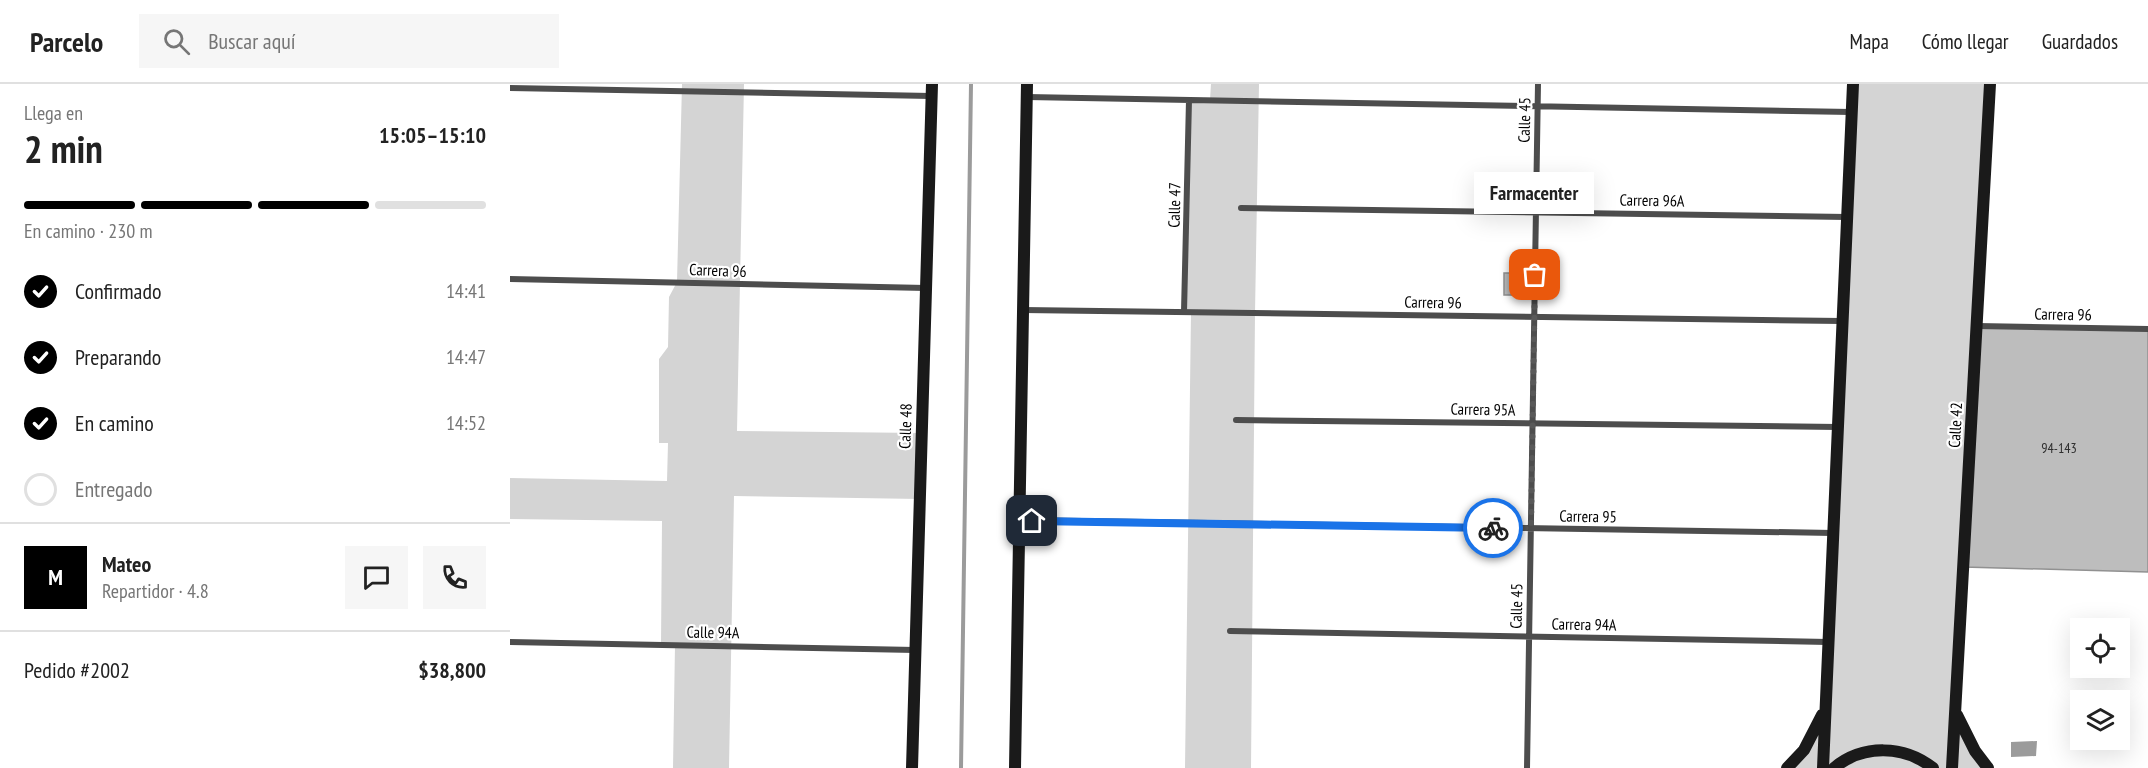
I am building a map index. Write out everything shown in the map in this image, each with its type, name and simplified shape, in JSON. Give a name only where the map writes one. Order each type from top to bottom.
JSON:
[{"type":"street","name":"Calle 45","points":[[1527,768],[1538,84]]},
{"type":"street","points":[[1823,768],[1853,84]]},
{"type":"street","name":"Calle 42","points":[[1953,768],[1990,84]]},
{"type":"street","points":[[510,88],[931,90]]},
{"type":"street","name":"Calle 48","points":[[912,768],[931,90]]},
{"type":"street","points":[[1015,768],[1027,90],[1189,100],[1851,112]]},
{"type":"street","name":"Calle 47","points":[[1184,312],[1189,100]]},
{"type":"street","name":"Carrera 96A","points":[[1241,208],[1847,217]]},
{"type":"street","name":"Carrera 96","points":[[510,279],[926,288]]},
{"type":"street","name":"Carrera 96","points":[[1023,310],[1842,321]]},
{"type":"street","name":"Carrera 96","points":[[1977,326],[2148,329]]},
{"type":"street","name":"Carrera 95A","points":[[1236,420],[1838,427]]},
{"type":"street","name":"Carrera 95","points":[[1019,520],[1833,533]]},
{"type":"street","name":"Carrera 94A","points":[[1230,631],[1829,642]]},
{"type":"street","name":"Calle 94A","points":[[510,642],[916,650]]},
{"type":"street","points":[[1787,768],[1804,750],[1814,734],[1822,717],[1826,699]]},
{"type":"street","points":[[1956,712],[1975,752],[1988,768]]},
{"type":"street","points":[[1834,768],[1852,756],[1870,751],[1889,750],[1908,754],[1925,761],[1933,768]]},
{"type":"shaded area","points":[[682,84],[744,84],[737,431],[921,433],[920,499],[734,496],[729,768],[673,768],[675,645],[661,645],[662,521],[510,519],[510,478],[667,481],[668,443],[659,443],[659,359],[668,347],[669,297],[677,282]]},
{"type":"shaded area","points":[[1211,84],[1259,84],[1251,768],[1185,768],[1191,312],[1184,312],[1189,100],[1210,100]]},
{"type":"shaded area","points":[[1853,84],[1990,84],[1956,712],[1988,768],[1787,768],[1822,717]]},
{"type":"shaded area","points":[[2037,741],[2036,756],[2011,757],[2011,742]]},
{"type":"building","points":[[1504,273],[1514,273],[1514,295],[1504,295]]},
{"type":"building","points":[[1977,326],[2148,329],[2148,572],[1964,567]]},
{"type":"waterway","points":[[961,768],[971,84]]},
{"type":"way so far","points":[[1493,528],[1531,528],[1535,275]]},
{"type":"place","name":"Farmacenter","points":[[1535,275]]},
{"type":"route","points":[[1032,521],[1493,528]]}]
